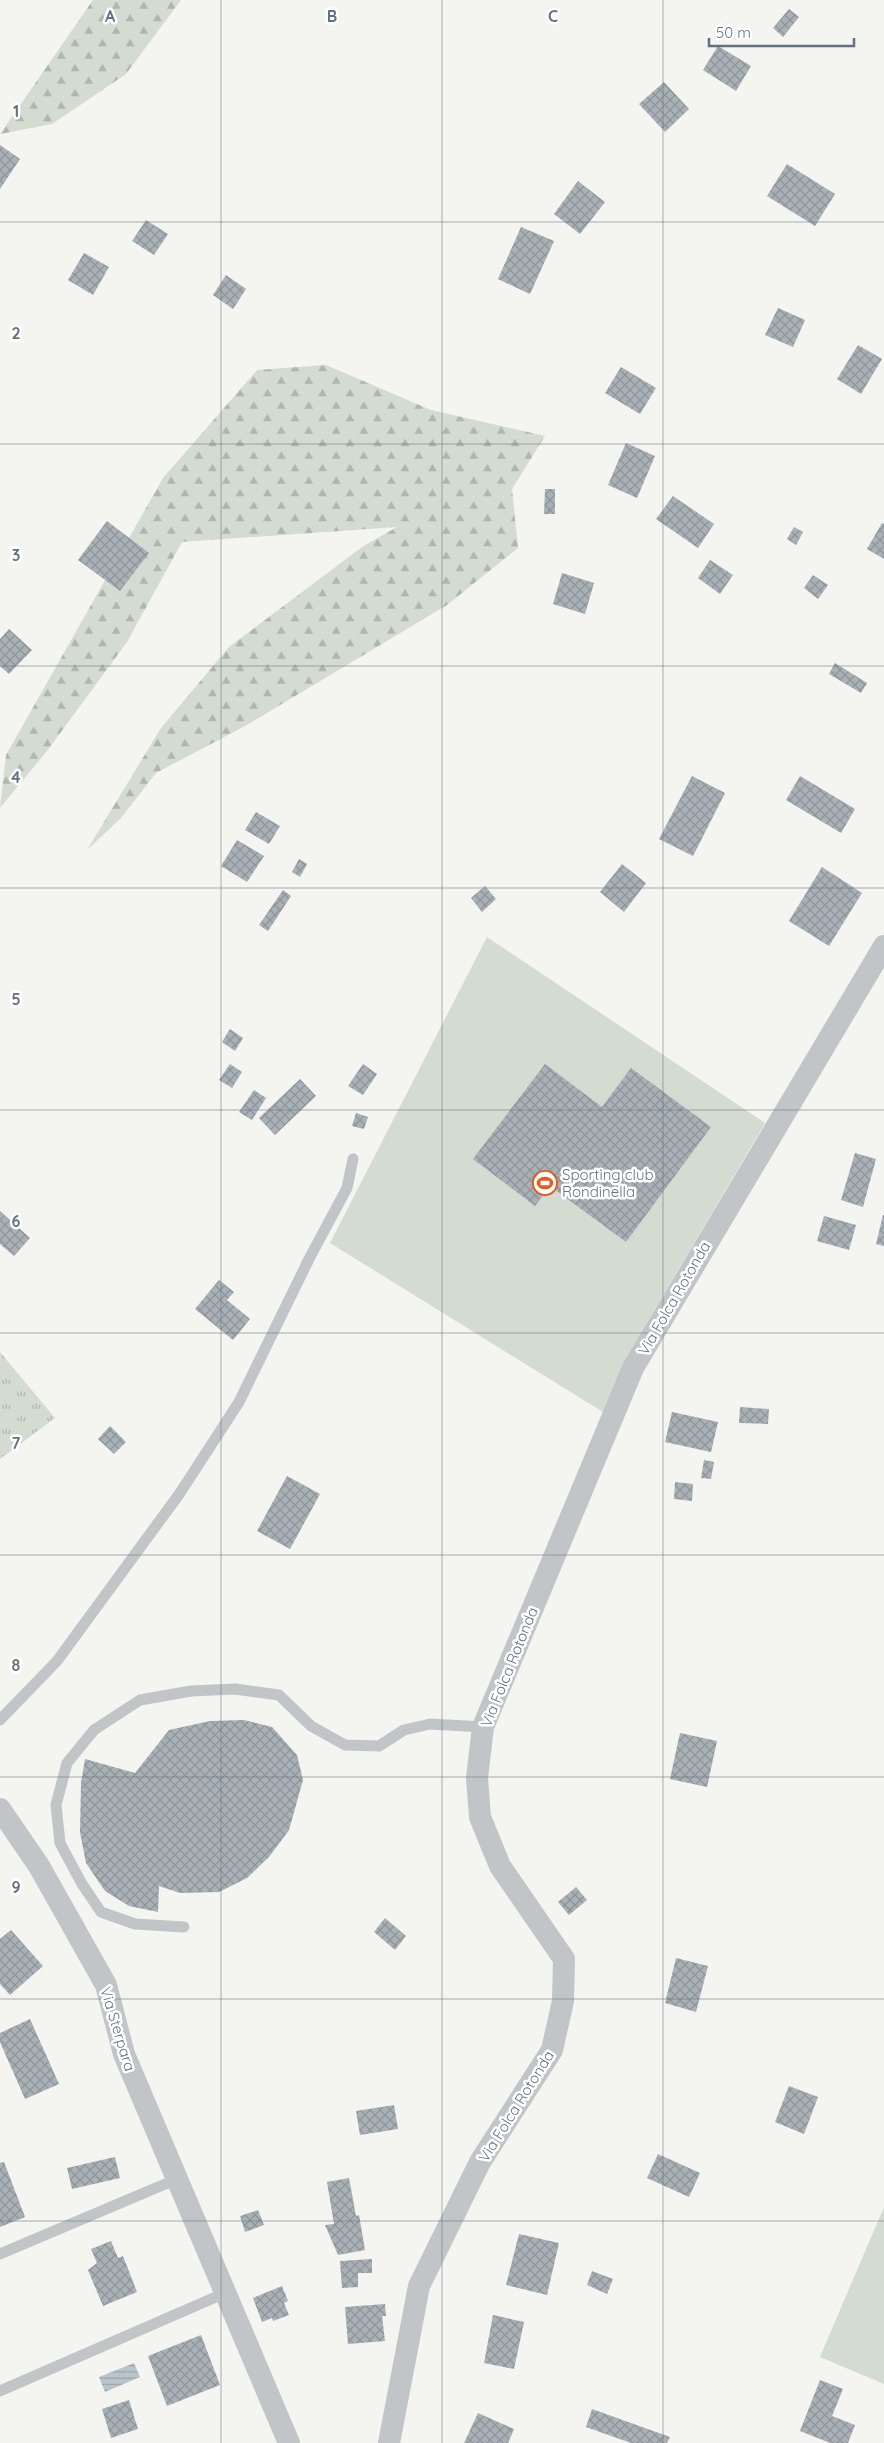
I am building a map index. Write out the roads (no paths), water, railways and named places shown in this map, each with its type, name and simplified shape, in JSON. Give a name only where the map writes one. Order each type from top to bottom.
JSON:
[{"type":"street","name":"Via Folca Rotonda","points":[[389,2443],[420,2286],[480,2162],[552,2050],[563,2001],[564,1959],[500,1866],[480,1816],[477,1778],[483,1727],[633,1368],[884,946]]},
{"type":"street","name":"Via Sterpara","points":[[0,1809],[39,1866],[106,1985],[124,2054],[289,2443]]},
{"type":"lane","points":[[0,1720],[57,1661],[180,1493],[239,1402],[310,1257],[347,1188],[353,1159]]},
{"type":"lane","points":[[184,1927],[135,1924],[101,1912],[82,1884],[60,1843],[56,1804],[67,1763],[94,1730],[140,1700],[191,1691],[235,1689],[279,1696],[311,1726],[345,1745],[379,1746],[404,1730],[430,1724],[483,1727]]},
{"type":"lane","points":[[0,2254],[177,2179]]},
{"type":"lane","points":[[0,2392],[225,2293]]},
{"type":"place","name":"Sporting club Rondinella","points":[[545,1183]]}]
